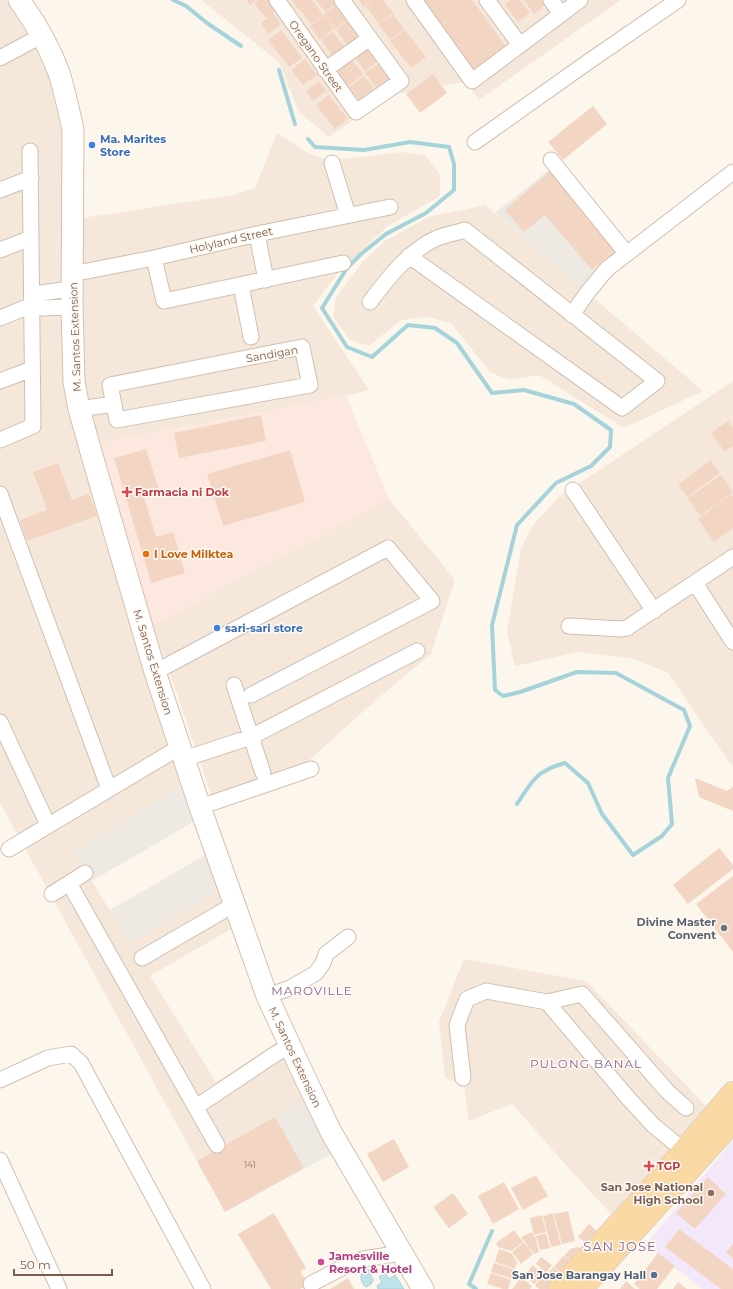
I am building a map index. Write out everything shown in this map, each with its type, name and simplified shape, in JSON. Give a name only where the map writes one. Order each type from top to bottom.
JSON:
[{"type":"main road","points":[[559,1289],[650,1190],[733,1094]]},
{"type":"main road","points":[[580,1289],[733,1121]]},
{"type":"street","name":"M. Santos Extension","points":[[19,0],[41,36],[58,72],[73,130],[72,290],[74,382],[79,409],[155,672],[200,807],[267,996],[331,1132],[423,1289]]},
{"type":"street","name":"Oregano Street","points":[[276,0],[356,112],[401,81],[370,38]]},
{"type":"street","points":[[326,70],[370,38],[342,0]]},
{"type":"street","points":[[414,0],[472,80],[580,0]]},
{"type":"street","points":[[487,0],[520,45]]},
{"type":"street","points":[[551,0],[562,14]]},
{"type":"street","points":[[475,142],[678,0]]},
{"type":"street","points":[[0,58],[41,36]]},
{"type":"street","points":[[0,440],[33,426],[30,151]]},
{"type":"street","points":[[551,160],[627,254]]},
{"type":"street","points":[[332,163],[348,215]]},
{"type":"street","points":[[572,315],[587,293],[607,269],[733,172]]},
{"type":"street","points":[[0,190],[31,178]]},
{"type":"street","name":"Holyland Street","points":[[32,305],[40,293],[72,290],[154,258],[257,234],[390,207]]},
{"type":"street","points":[[370,302],[382,285],[409,256],[434,239],[465,230],[657,381],[622,408],[409,256]]},
{"type":"street","points":[[257,234],[266,280]]},
{"type":"street","points":[[0,250],[31,238]]},
{"type":"street","points":[[154,258],[164,301],[343,263]]},
{"type":"street","points":[[241,285],[251,337]]},
{"type":"street","points":[[0,318],[32,305]]},
{"type":"street","name":"Sandigan","points":[[302,347],[310,385],[117,420],[114,404],[110,385],[302,347]]},
{"type":"street","points":[[0,381],[32,369]]},
{"type":"street","points":[[79,409],[114,404]]},
{"type":"street","points":[[573,490],[654,611]]},
{"type":"street","points":[[0,494],[109,790]]},
{"type":"street","points":[[155,672],[388,548],[432,601],[251,695]]},
{"type":"street","points":[[569,626],[621,629],[627,628],[733,557]]},
{"type":"street","points":[[695,583],[733,642]]},
{"type":"street","points":[[9,849],[109,790],[182,753],[251,737],[417,651]]},
{"type":"street","points":[[234,685],[263,774]]},
{"type":"street","points":[[0,722],[48,825]]},
{"type":"street","points":[[200,807],[311,769]]},
{"type":"street","points":[[52,894],[85,873]]},
{"type":"street","points":[[69,883],[217,1145]]},
{"type":"street","points":[[142,958],[235,904]]},
{"type":"street","points":[[267,996],[290,988],[316,973],[326,954],[348,937]]},
{"type":"street","points":[[463,1078],[457,1025],[467,999],[486,991],[546,1002],[582,994],[668,1092],[686,1108]]},
{"type":"street","points":[[546,1002],[628,1100],[653,1125],[683,1150]]},
{"type":"street","points":[[196,1107],[277,1053],[290,1046]]},
{"type":"street","points":[[0,1080],[48,1058],[71,1054],[81,1063],[203,1289]]},
{"type":"street","points":[[0,1160],[59,1289]]},
{"type":"street","points":[[311,1284],[356,1261],[402,1253]]},
{"type":"shaded area","points":[[0,0],[6,0],[24,25],[50,77],[62,130],[67,401],[181,786],[74,852],[130,943],[219,890],[233,928],[150,976],[216,1082],[280,1040],[309,1098],[197,1161],[0,803]]},
{"type":"shaded area","points":[[201,0],[621,0],[479,100],[466,82],[390,95],[329,137],[299,112],[279,62]]},
{"type":"shaded area","points":[[277,133],[308,153],[327,160],[400,152],[425,155],[440,174],[440,196],[388,226],[339,272],[313,306],[369,390],[346,396],[99,443],[87,404],[82,366],[82,218],[233,195],[255,188]]},
{"type":"shaded area","points":[[551,168],[619,250],[600,264],[581,287],[495,213]]},
{"type":"shaded area","points":[[485,205],[703,391],[624,428],[539,375],[509,380],[490,372],[451,323],[427,317],[401,320],[369,346],[350,340],[333,317],[336,297],[361,264],[385,241],[428,217]]},
{"type":"shaded area","points":[[733,381],[733,765],[731,765],[668,673],[635,659],[579,652],[515,666],[507,631],[521,548],[533,525],[560,496]]},
{"type":"shaded area","points":[[346,396],[389,499],[152,625],[99,443]]},
{"type":"shaded area","points":[[389,499],[455,580],[431,654],[375,701],[306,763],[211,794],[152,625]]},
{"type":"shaded area","points":[[181,786],[193,822],[92,881],[74,852]]},
{"type":"shaded area","points":[[207,854],[219,890],[130,943],[110,910]]},
{"type":"shaded area","points":[[464,959],[586,981],[710,1110],[613,1216],[512,1104],[469,1121],[464,1087],[445,1077],[439,1022]]},
{"type":"shaded area","points":[[309,1098],[337,1151],[225,1212],[197,1161]]},
{"type":"shaded area","name":"San Jose National High School","points":[[733,1141],[733,1289],[703,1289],[645,1245]]},
{"type":"water","points":[[368,1269],[373,1280],[371,1284],[366,1287],[362,1281],[361,1274],[363,1270]]},
{"type":"water","points":[[385,1273],[389,1279],[395,1275],[404,1289],[378,1289],[377,1286],[382,1282],[379,1277]]},
{"type":"building","points":[[246,0],[256,0],[250,5]]},
{"type":"building","points":[[258,0],[272,0],[279,9],[273,13],[281,24],[268,34],[261,23],[272,15],[266,18],[254,3]]},
{"type":"building","points":[[291,0],[314,0],[300,11]]},
{"type":"building","points":[[316,0],[336,0],[338,2],[325,12]]},
{"type":"building","points":[[359,0],[372,0],[363,7]]},
{"type":"building","points":[[373,0],[383,0],[393,13],[379,24],[366,6]]},
{"type":"building","points":[[424,0],[472,0],[507,48],[475,71]]},
{"type":"building","points":[[510,0],[520,0],[530,13],[518,22],[505,4]]},
{"type":"building","points":[[524,0],[541,0],[545,5],[534,14]]},
{"type":"building","points":[[313,1],[323,15],[311,24],[301,11]]},
{"type":"building","points":[[339,3],[351,17],[335,29],[324,14]]},
{"type":"building","points":[[393,14],[404,29],[390,40],[379,25]]},
{"type":"building","points":[[324,15],[334,29],[320,40],[310,26]]},
{"type":"building","points":[[352,17],[365,34],[348,46],[336,30]]},
{"type":"building","points":[[281,30],[302,58],[289,67],[268,40]]},
{"type":"building","points":[[405,30],[426,57],[411,68],[390,41]]},
{"type":"building","points":[[333,32],[346,49],[334,58],[321,40]]},
{"type":"building","points":[[371,45],[382,58],[365,71],[355,58]]},
{"type":"building","points":[[305,59],[317,75],[303,85],[291,70]]},
{"type":"building","points":[[352,60],[363,74],[348,86],[337,71]]},
{"type":"building","points":[[383,60],[394,75],[377,89],[365,73]]},
{"type":"building","points":[[433,74],[447,93],[420,113],[406,94]]},
{"type":"building","points":[[364,76],[375,90],[360,101],[349,87]]},
{"type":"building","points":[[319,81],[326,91],[313,101],[306,91]]},
{"type":"building","points":[[329,95],[348,119],[335,129],[316,105]]},
{"type":"building","points":[[593,106],[607,124],[563,160],[548,142]]},
{"type":"building","points":[[551,170],[617,251],[592,270],[545,215],[524,232],[505,210]]},
{"type":"building","points":[[261,415],[266,441],[179,458],[174,433]]},
{"type":"building","points":[[728,421],[733,428],[733,446],[725,452],[711,433]]},
{"type":"building","points":[[146,449],[159,490],[143,494],[156,537],[173,532],[185,573],[151,583],[114,458]]},
{"type":"building","points":[[290,450],[305,502],[223,526],[207,474]]},
{"type":"building","points":[[711,460],[720,473],[687,497],[678,485]]},
{"type":"building","points":[[58,463],[72,500],[89,494],[97,516],[27,541],[20,520],[47,510],[33,472]]},
{"type":"building","points":[[721,475],[733,492],[700,516],[688,498]]},
{"type":"building","points":[[731,494],[733,497],[733,528],[714,542],[698,519]]},
{"type":"building","points":[[695,778],[727,791],[733,787],[733,811],[699,797]]},
{"type":"building","points":[[719,848],[733,865],[733,869],[688,904],[673,885]]},
{"type":"building","name":"Divine Master Convent","points":[[733,876],[733,952],[696,904]]},
{"type":"building","points":[[275,1117],[304,1168],[225,1212],[197,1161]]},
{"type":"building","points":[[394,1139],[409,1167],[383,1182],[367,1154]]},
{"type":"building","points":[[536,1175],[548,1196],[523,1210],[511,1188]]},
{"type":"building","points":[[708,1177],[726,1194],[695,1229],[676,1213]]},
{"type":"building","points":[[504,1182],[519,1209],[493,1224],[478,1196]]},
{"type":"building","points":[[453,1193],[468,1214],[449,1228],[433,1207]]},
{"type":"building","points":[[568,1211],[575,1241],[562,1244],[554,1214]]},
{"type":"building","points":[[274,1213],[306,1268],[300,1271],[308,1284],[300,1289],[271,1289],[238,1234]]},
{"type":"building","points":[[553,1213],[561,1245],[551,1247],[543,1216]]},
{"type":"building","points":[[542,1215],[546,1232],[534,1235],[530,1218]]},
{"type":"building","points":[[589,1224],[600,1234],[589,1246],[578,1237]]},
{"type":"building","points":[[679,1229],[733,1269],[733,1289],[721,1289],[665,1247]]},
{"type":"building","points":[[514,1230],[523,1242],[511,1251],[498,1247],[496,1243]]},
{"type":"building","points":[[532,1232],[535,1236],[539,1252],[534,1254],[521,1237]]},
{"type":"building","points":[[546,1233],[550,1248],[540,1250],[536,1236]]},
{"type":"building","points":[[524,1242],[533,1254],[521,1264],[512,1252]]},
{"type":"building","points":[[733,1244],[733,1259],[726,1252]]},
{"type":"building","points":[[578,1247],[586,1250],[574,1264],[564,1256],[570,1249]]},
{"type":"building","points":[[499,1249],[511,1253],[517,1262],[515,1269],[495,1262]]},
{"type":"building","name":"San Jose Barangay Hall","points":[[658,1253],[675,1266],[657,1289],[640,1289],[634,1284]]},
{"type":"building","points":[[563,1256],[572,1263],[563,1274],[554,1267]]},
{"type":"building","points":[[541,1257],[552,1265],[546,1273],[536,1264]]},
{"type":"building","points":[[494,1263],[515,1270],[512,1279],[491,1272]]},
{"type":"building","points":[[533,1265],[543,1274],[534,1284],[524,1276]]},
{"type":"building","points":[[553,1267],[563,1275],[557,1282],[547,1274]]},
{"type":"building","points":[[491,1273],[511,1280],[508,1289],[487,1284]]},
{"type":"building","points":[[545,1273],[556,1283],[551,1289],[539,1289],[535,1285]]},
{"type":"building","points":[[521,1277],[532,1286],[530,1289],[512,1289]]},
{"type":"building","points":[[348,1278],[354,1289],[330,1289]]},
{"type":"building","points":[[626,1281],[635,1289],[620,1289]]},
{"type":"building","points":[[678,1282],[687,1289],[673,1289]]},
{"type":"waterway","points":[[173,0],[186,6],[207,23],[241,46]]},
{"type":"waterway","points":[[279,70],[295,124]]},
{"type":"waterway","points":[[308,139],[315,147],[364,150],[410,142],[449,147],[454,164],[454,190],[426,213],[386,234],[361,254],[347,268],[322,308],[347,347],[372,357],[408,325],[435,328],[457,343],[492,393],[524,390],[574,404],[611,430],[610,447],[591,466],[556,483],[517,525],[492,625],[495,690],[503,696],[520,692],[577,672],[616,673],[684,710],[690,726],[668,778],[672,824],[662,836],[633,855],[602,814],[588,783],[565,763],[541,773],[527,789],[517,804]]},
{"type":"waterway","points":[[476,1289],[469,1284],[492,1231]]},
{"type":"place","name":"Ma. Marites Store","points":[[92,145]]},
{"type":"place","name":"Farmacia ni Dok","points":[[127,492]]},
{"type":"place","name":"I Love Milktea","points":[[146,554]]},
{"type":"place","name":"sari-sari store","points":[[217,628]]},
{"type":"place","name":"Divine Master Convent","points":[[724,928]]},
{"type":"place","name":"TGP","points":[[649,1166]]},
{"type":"place","name":"San Jose National High School","points":[[711,1193]]},
{"type":"place","name":"Jamesville Resort & Hotel","points":[[321,1262]]},
{"type":"place","name":"San Jose Barangay Hall","points":[[654,1275]]},
{"type":"district","name":"MAROVILLE","points":[[312,991]]},
{"type":"district","name":"PULONG BANAL","points":[[586,1064]]},
{"type":"district","name":"SAN JOSE","points":[[620,1246]]}]
